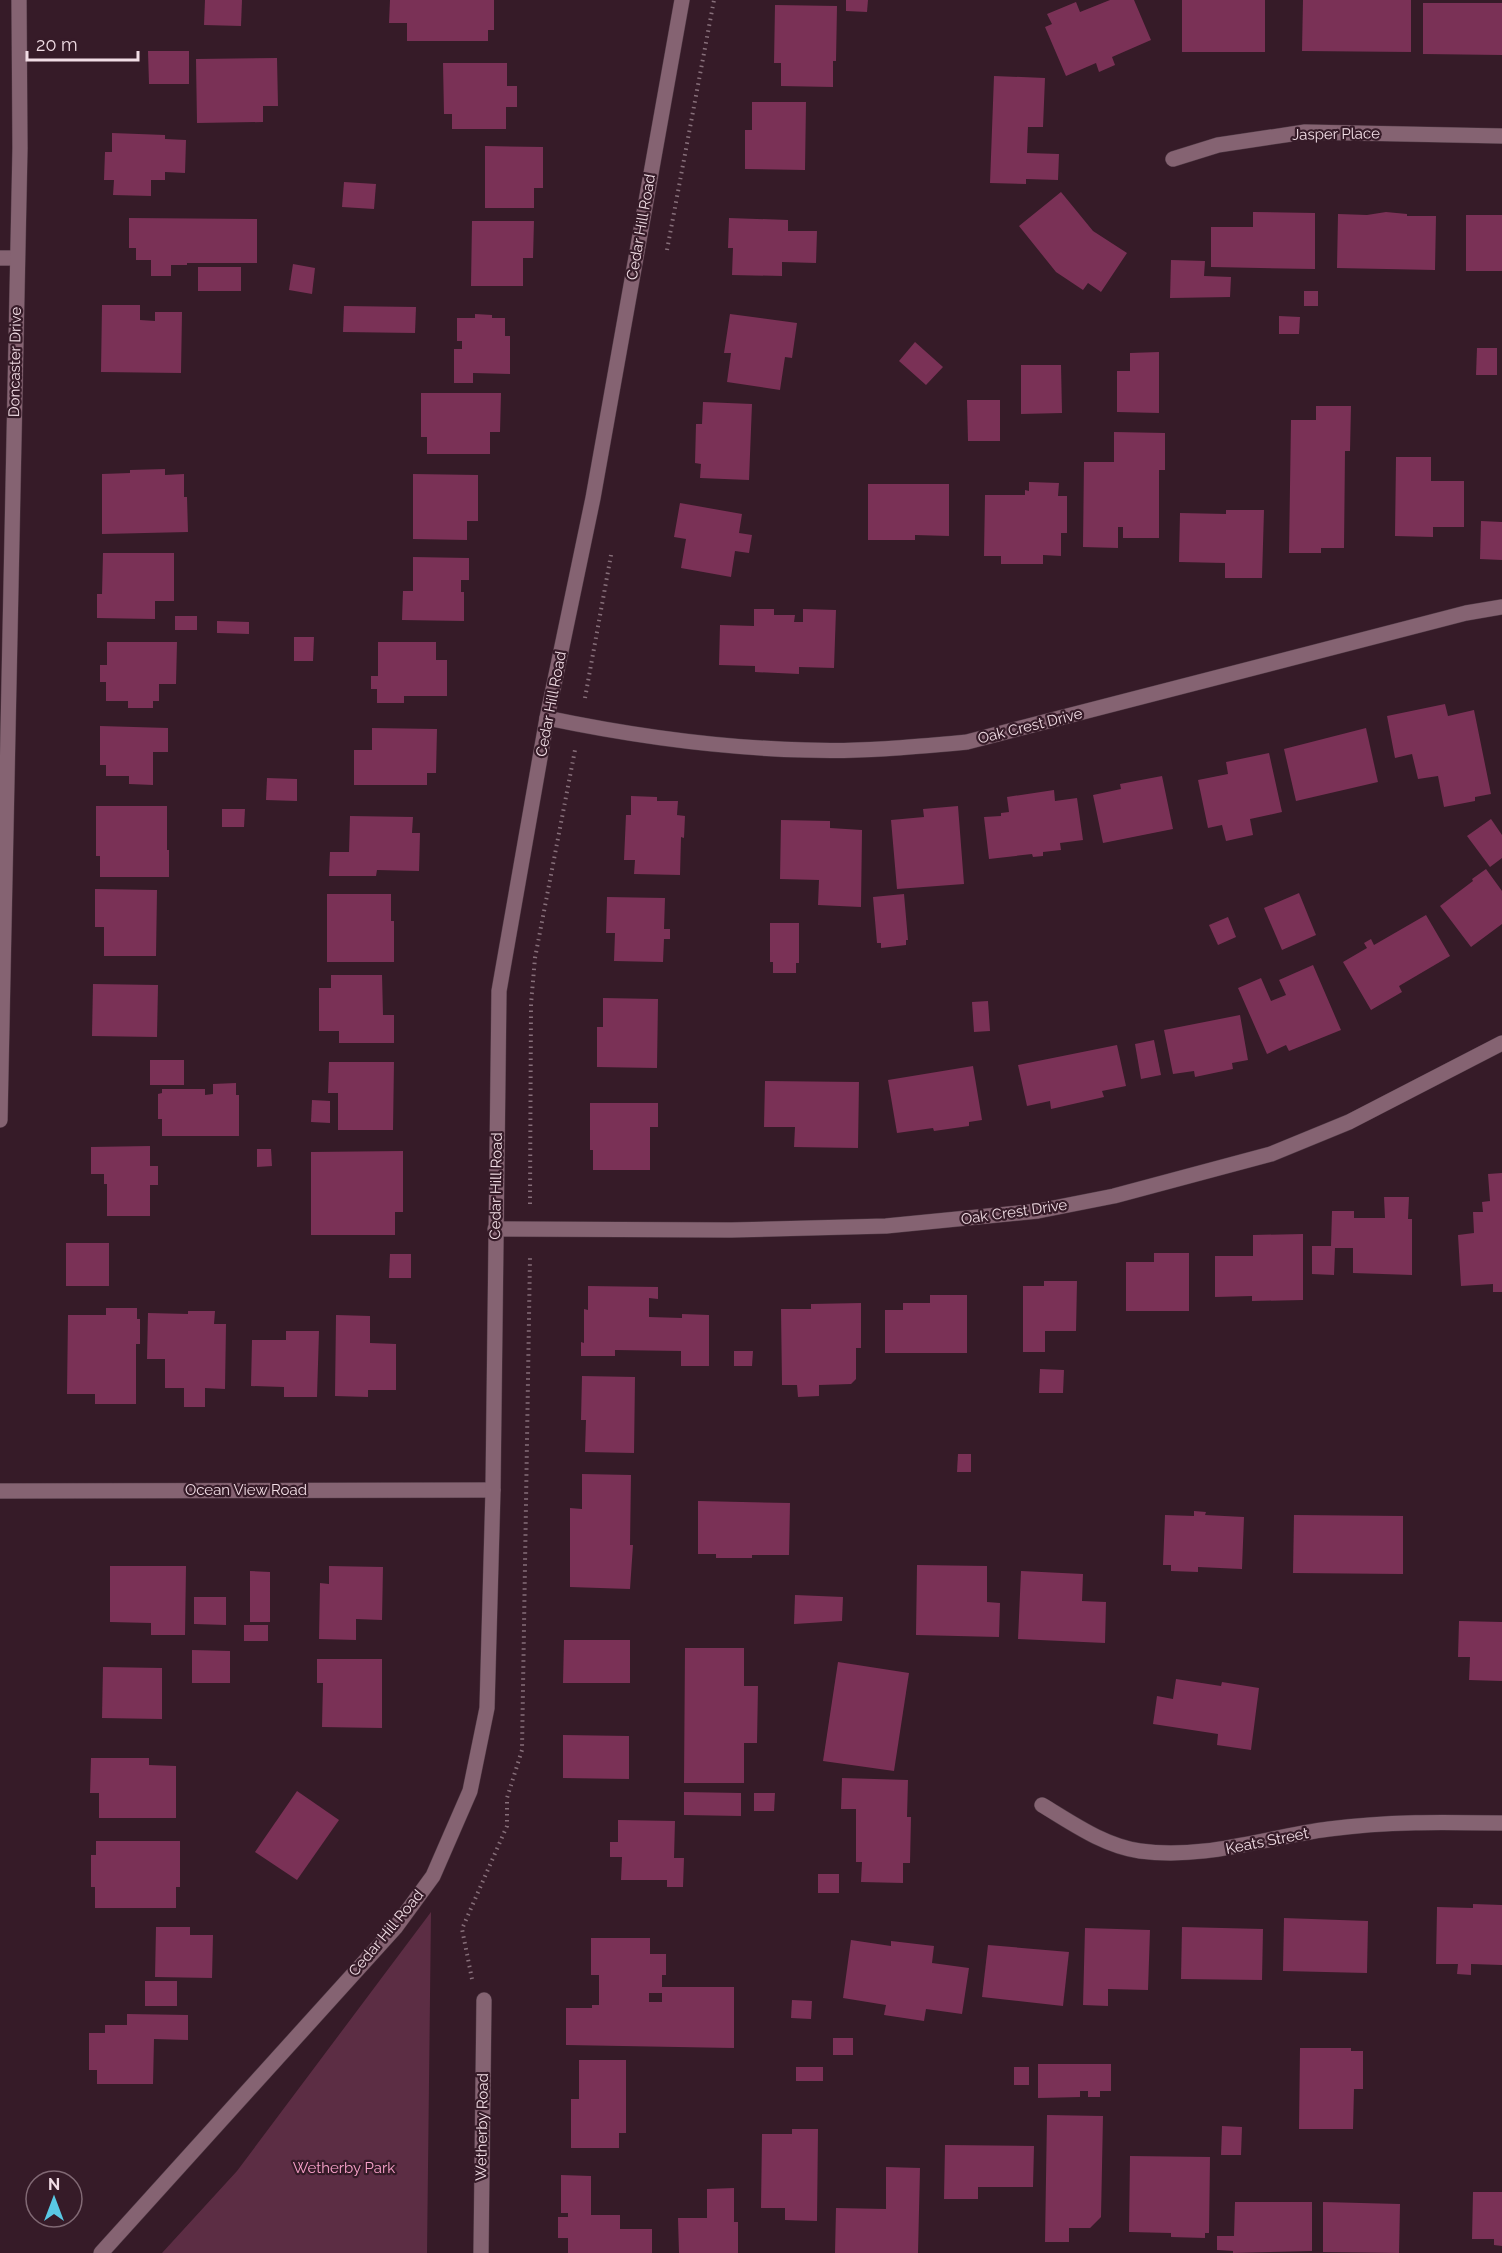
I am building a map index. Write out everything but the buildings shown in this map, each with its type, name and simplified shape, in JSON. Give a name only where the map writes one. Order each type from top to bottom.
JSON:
[{"type":"street","name":"Doncaster Drive","points":[[0,1120],[20,148],[19,0]]},
{"type":"street","name":"Cedar Hill Road","points":[[101,2253],[395,1928],[433,1876],[470,1791],[487,1708],[493,1490],[499,991],[547,718],[592,498],[682,0]]},
{"type":"street","name":"Jasper Place","points":[[1173,159],[1218,145],[1305,132],[1502,136]]},
{"type":"street","points":[[0,258],[17,258]]},
{"type":"street","name":"Oak Crest Drive","points":[[547,718],[669,740],[719,746],[808,750],[888,749],[967,742],[1466,613],[1502,607]]},
{"type":"street","name":"Oak Crest Drive","points":[[495,1228],[731,1230],[886,1226],[1038,1211],[1114,1196],[1271,1154],[1349,1122],[1502,1042]]},
{"type":"street","name":"Ocean View Road","points":[[0,1491],[493,1490]]},
{"type":"street","name":"Keats Street","points":[[1042,1805],[1100,1839],[1139,1851],[1178,1853],[1217,1850],[1328,1829],[1374,1824],[1438,1821],[1502,1823]]},
{"type":"street","name":"Wetherby Road","points":[[481,2253],[484,2000]]},
{"type":"path","points":[[665,261],[714,0]]},
{"type":"path","points":[[484,2000],[470,1976],[462,1929],[507,1826],[507,1798],[522,1750],[531,1004],[535,957],[612,551]]},
{"type":"green space","name":"Wetherby Park","points":[[431,1912],[427,2253],[162,2253],[237,2171]]}]
